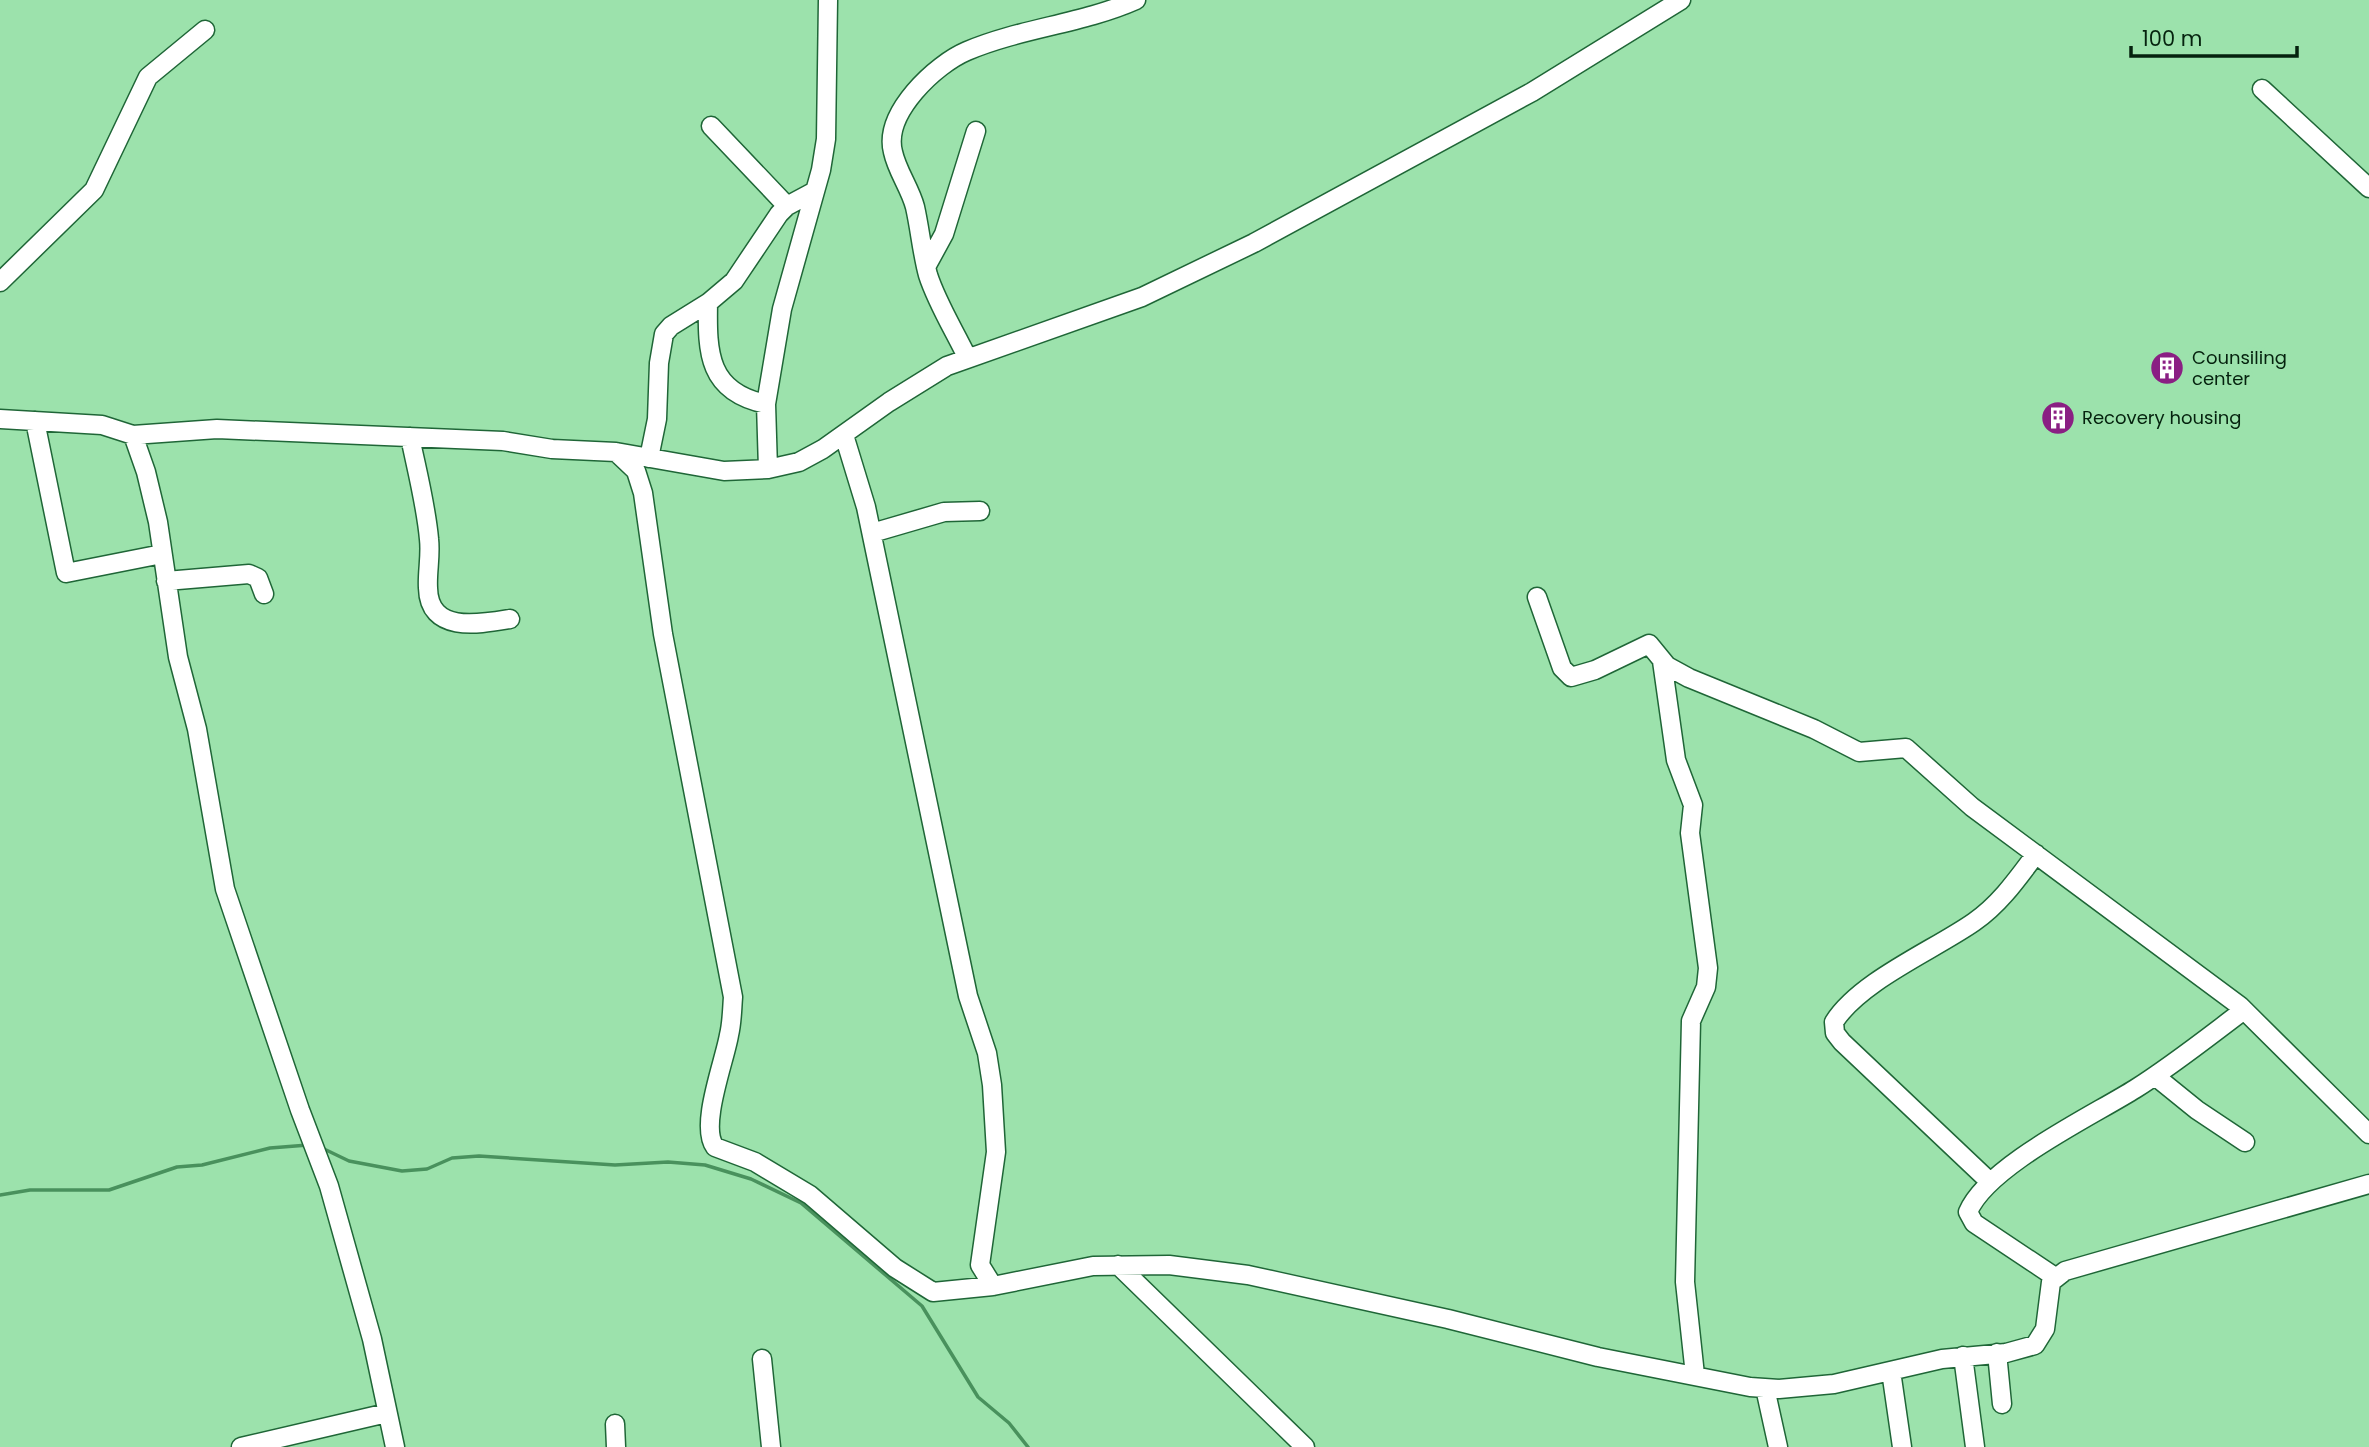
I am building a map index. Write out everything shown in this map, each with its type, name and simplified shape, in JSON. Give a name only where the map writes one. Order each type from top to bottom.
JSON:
[{"type":"street","points":[[768,469],[766,404],[782,309],[815,191],[826,139],[828,0]]},
{"type":"street","points":[[967,357],[926,267],[912,198],[892,152],[895,128],[902,110],[919,87],[950,59],[968,51],[1115,9],[1136,0]]},
{"type":"street","points":[[0,419],[102,425],[133,435],[217,429],[410,437],[617,452],[724,471],[768,469],[799,462],[844,435],[888,402],[967,357],[1098,314],[1200,271],[1532,92],[1681,0]]},
{"type":"street","points":[[0,282],[93,190],[148,77],[205,30]]},
{"type":"street","points":[[2262,89],[2369,188]]},
{"type":"street","points":[[712,126],[787,206]]},
{"type":"street","points":[[926,267],[944,234],[976,131]]},
{"type":"street","points":[[649,458],[657,419],[659,363],[664,334],[686,315],[708,303],[743,271],[787,206],[815,191]]},
{"type":"street","points":[[708,303],[708,342],[715,373],[737,393],[766,404]]},
{"type":"street","points":[[35,421],[66,573],[162,554]]},
{"type":"street","points":[[133,435],[146,472],[178,657],[208,788],[216,848],[225,888],[300,1110],[329,1186],[372,1339],[395,1447]]},
{"type":"street","points":[[844,435],[872,533],[968,996],[989,1067],[996,1152],[980,1265],[993,1286]]},
{"type":"street","points":[[410,437],[429,530],[430,603],[454,624],[472,625],[510,619]]},
{"type":"street","points":[[617,452],[636,471],[643,493],[663,634],[733,998],[729,1038],[712,1106],[711,1142],[715,1147],[755,1162],[810,1195],[895,1268],[929,1291],[993,1286],[1060,1270],[1118,1265],[1169,1265],[1248,1275],[1448,1319],[1574,1351],[1695,1375],[1765,1388],[1800,1389],[1963,1356],[2022,1350],[2039,1342],[2045,1329],[2048,1291],[2055,1276],[2077,1267],[2369,1184]]},
{"type":"street","points":[[872,533],[922,517],[979,511]]},
{"type":"street","points":[[166,581],[249,574],[258,578],[264,594]]},
{"type":"street","points":[[1537,597],[1562,668],[1571,677],[1595,670],[1646,644],[1651,645],[1662,661],[1698,682],[1814,729],[1859,752],[1906,748],[1972,807],[2244,1010],[2369,1134]]},
{"type":"street","points":[[1662,661],[1676,760],[1693,805],[1690,833],[1708,968],[1706,987],[1691,1021],[1685,1282],[1695,1375]]},
{"type":"street","points":[[1990,1182],[1842,1042],[1835,1033],[1834,1022],[1848,1004],[1905,963],[1986,913],[2036,854]]},
{"type":"street","points":[[2055,1276],[1969,1217],[1971,1204],[1990,1182],[2049,1140],[2155,1076],[2244,1010]]},
{"type":"street","points":[[2155,1076],[2197,1110],[2245,1142]]},
{"type":"street","points":[[1118,1265],[1305,1447]]},
{"type":"street","points":[[1997,1353],[2002,1404]]},
{"type":"street","points":[[1963,1356],[1975,1447]]},
{"type":"street","points":[[762,1359],[771,1447]]},
{"type":"street","points":[[1891,1371],[1902,1447]]},
{"type":"street","points":[[1765,1388],[1778,1447]]},
{"type":"street","points":[[241,1447],[387,1413]]},
{"type":"street","points":[[615,1424],[616,1447]]},
{"type":"waterway","points":[[0,1195],[30,1190],[109,1190],[177,1167],[202,1165],[270,1148],[308,1145]]},
{"type":"waterway","points":[[322,1148],[349,1161],[402,1171],[427,1169],[452,1158],[479,1156],[615,1165],[668,1162],[705,1165],[751,1179],[801,1203],[922,1306],[978,1397],[1009,1423],[1028,1447]]},
{"type":"place","name":"Counsiling center","points":[[2167,368]]},
{"type":"place","name":"Recovery housing","points":[[2058,418]]}]
